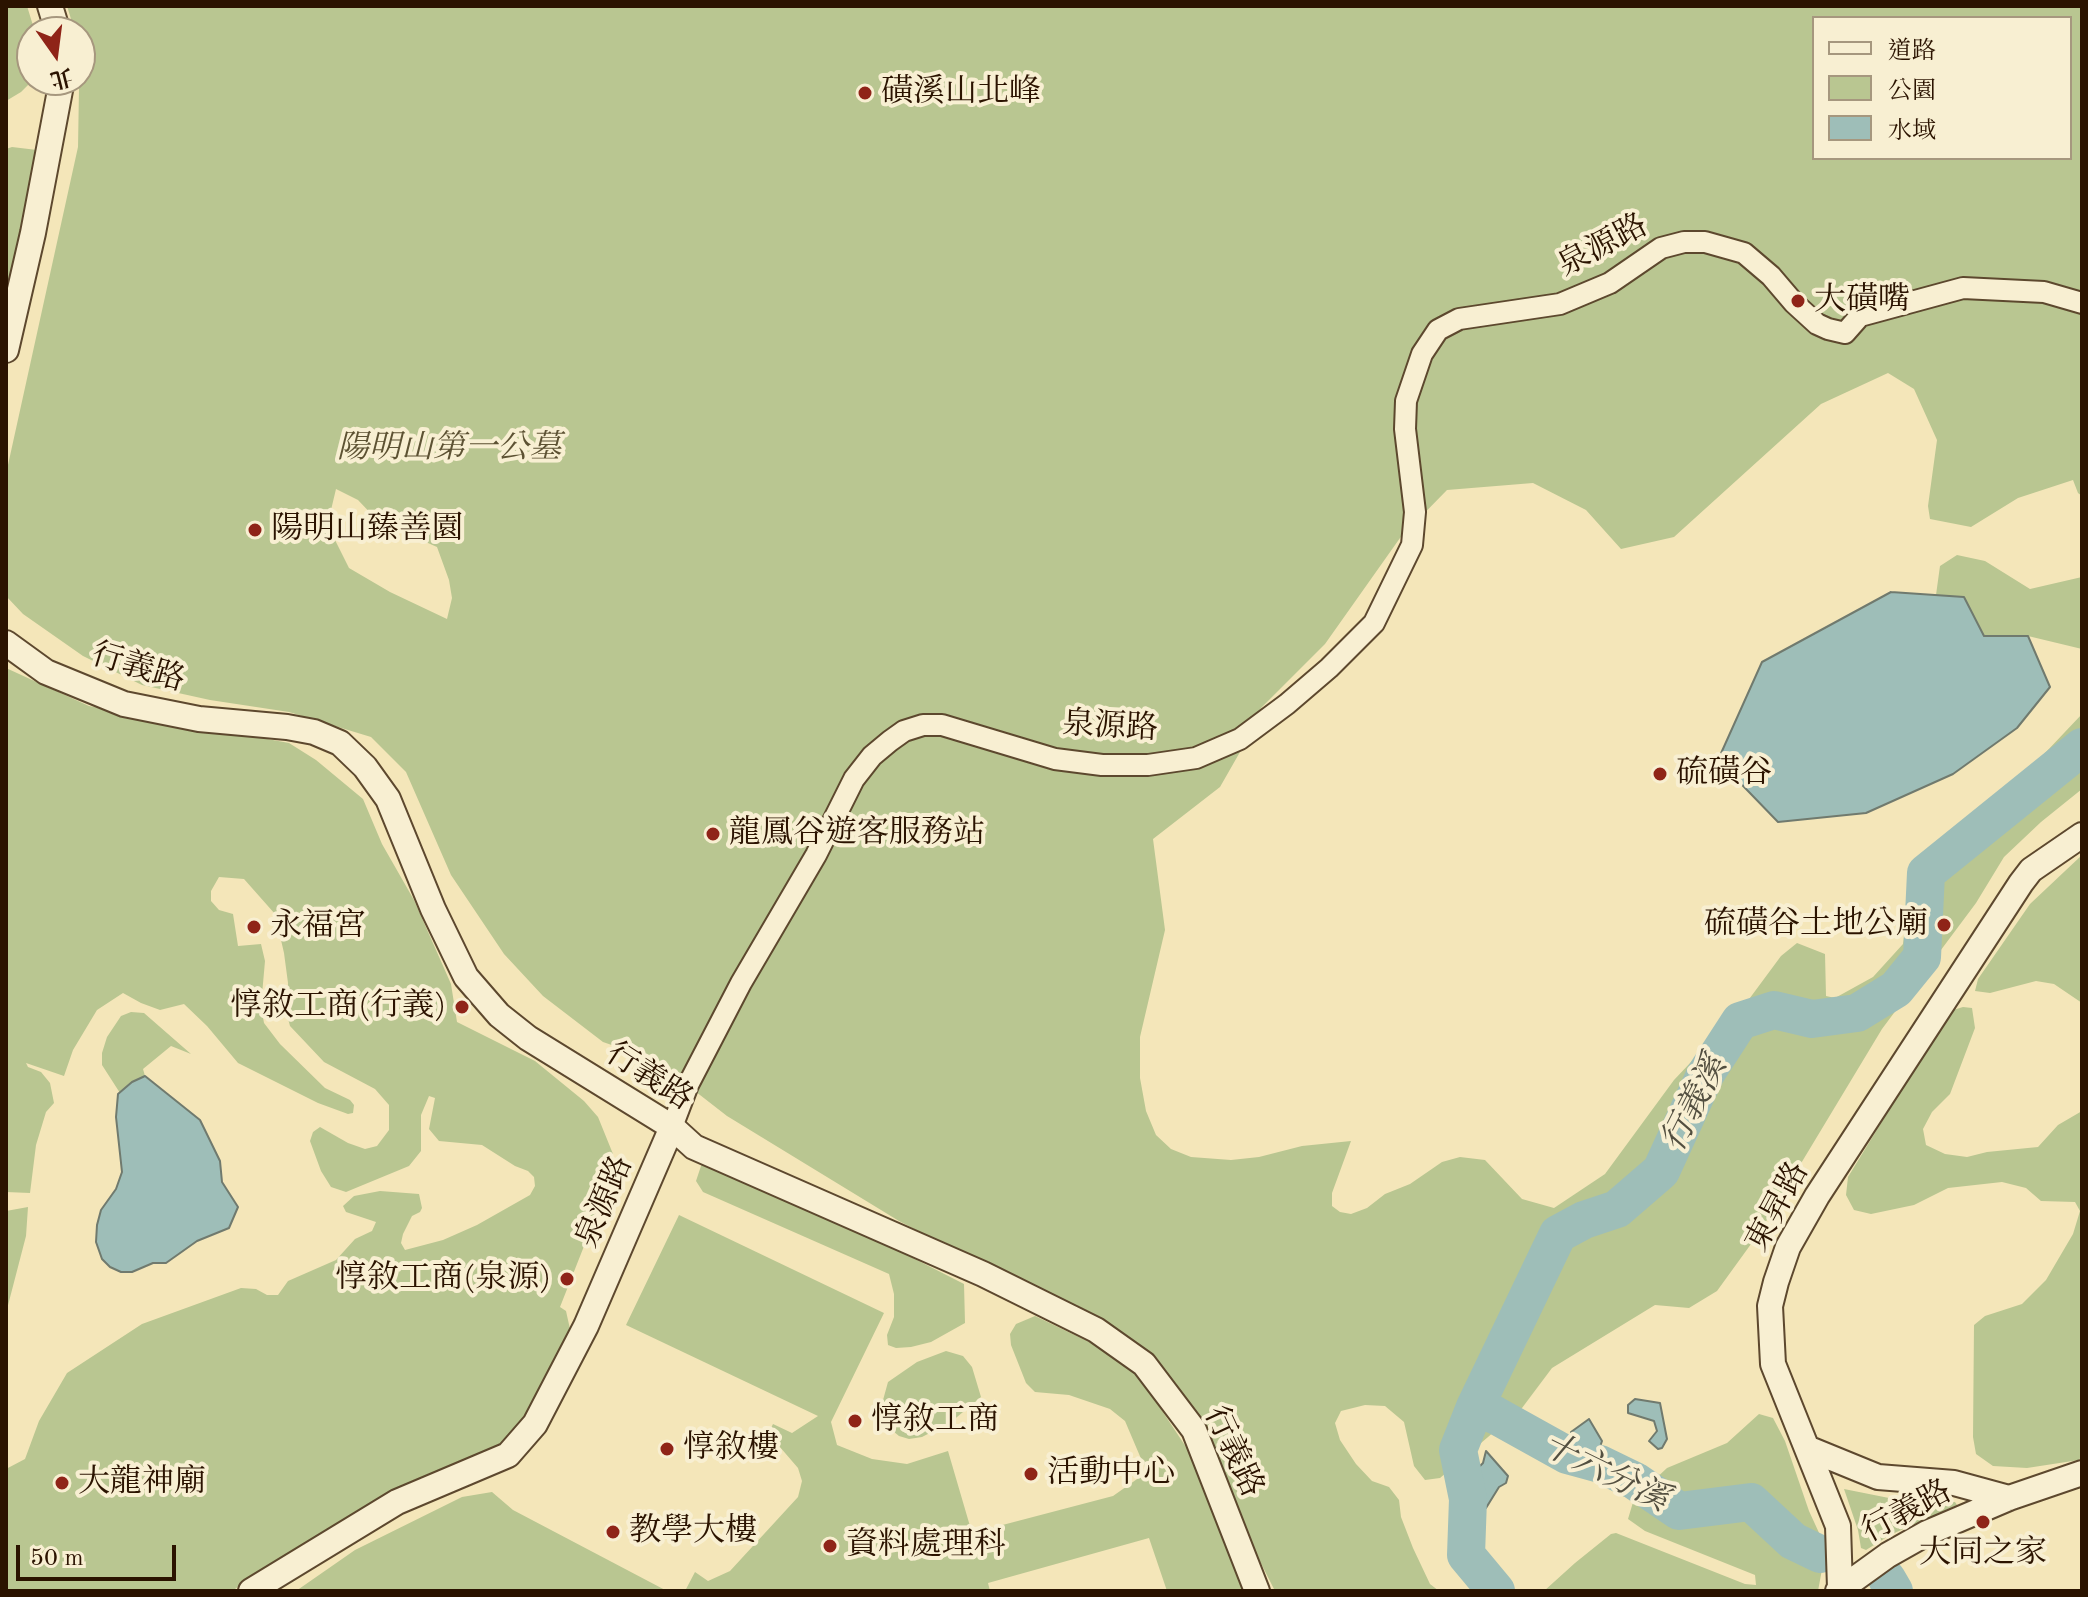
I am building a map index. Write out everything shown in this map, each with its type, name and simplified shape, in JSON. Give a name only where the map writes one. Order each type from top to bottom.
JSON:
[{"type":"street","points":[[6,350],[33,233],[59,96]]},
{"type":"street","name":"泉源路","points":[[251,1591],[397,1502],[508,1455],[535,1424],[586,1326],[688,1085],[741,983],[816,855],[854,779],[872,756],[904,731],[923,725],[942,725],[1055,759],[1102,765],[1148,765],[1196,758],[1240,739],[1287,704],[1374,623],[1412,545],[1415,512],[1405,429],[1406,401],[1422,354],[1438,330],[1459,319],[1560,304],[1610,283],[1661,248],[1684,242],[1705,242],[1744,253],[1817,324],[1845,333],[1860,316],[1963,288],[2044,292],[2082,303]]},
{"type":"street","name":"行義路","points":[[6,643],[46,672],[124,704],[199,719],[287,727],[314,732],[340,743],[365,767],[388,799],[433,909],[475,990],[499,1015],[528,1038],[672,1127],[694,1147],[983,1274],[1096,1330],[1144,1364],[1194,1430],[1257,1591]]},
{"type":"street","name":"東昇路","points":[[1839,1590],[1838,1526],[1773,1364],[1770,1306],[1788,1247],[1817,1196],[2021,883],[2031,870],[2082,835]]},
{"type":"street","points":[[1807,1448],[1878,1477],[1954,1483],[2009,1498],[2082,1473]]},
{"type":"street","name":"行義路","points":[[1839,1590],[1888,1555],[1927,1533],[2009,1498]]},
{"type":"green space","points":[[6,6],[27,6],[30,16],[16,16],[16,95],[6,101]]},
{"type":"green space","name":"陽明山第一公墓","points":[[67,6],[2082,6],[2082,496],[2073,480],[2018,498],[1971,527],[1930,519],[1928,506],[1937,440],[1914,389],[1888,373],[1821,404],[1674,537],[1621,549],[1586,510],[1533,483],[1447,490],[1400,538],[1325,644],[1261,708],[1220,787],[1153,839],[1165,930],[1140,1037],[1140,1078],[1146,1111],[1156,1135],[1171,1149],[1191,1157],[1231,1160],[1259,1157],[1302,1146],[1351,1141],[1332,1193],[1332,1206],[1340,1212],[1351,1214],[1367,1208],[1385,1194],[1410,1184],[1442,1162],[1460,1157],[1485,1160],[1522,1199],[1554,1208],[1605,1174],[1674,1080],[1744,1006],[1781,956],[1797,943],[1825,954],[1826,996],[1835,998],[1873,977],[1903,944],[1909,895],[1928,856],[1992,809],[2082,714],[2082,789],[2004,857],[1976,903],[1882,1029],[1759,1233],[1717,1291],[1689,1308],[1655,1305],[1552,1368],[1522,1408],[1440,1478],[1425,1480],[1414,1466],[1404,1422],[1385,1406],[1365,1405],[1341,1411],[1335,1423],[1340,1440],[1372,1481],[1389,1487],[1399,1500],[1401,1517],[1413,1548],[1430,1584],[1439,1591],[1275,1591],[1206,1455],[1143,1352],[899,1221],[727,1116],[655,1060],[603,1042],[543,996],[504,954],[451,875],[406,772],[371,737],[289,712],[210,700],[142,685],[83,656],[23,614],[6,596],[6,474],[78,147],[79,96],[96,96],[96,16],[70,16]],"holes":[[[336,489],[358,500],[378,521],[437,547],[452,598],[447,619],[349,568],[333,536],[331,510]]]},
{"type":"green space","points":[[6,149],[37,150],[36,176],[6,295]]},
{"type":"green space","points":[[1957,555],[1985,561],[2030,589],[2082,577],[2082,649],[2028,636],[1984,636],[1964,598],[1936,595],[1940,566]]},
{"type":"green space","points":[[6,668],[89,706],[289,743],[316,760],[363,799],[382,844],[414,900],[451,984],[457,1022],[535,1061],[584,1101],[598,1117],[613,1154],[605,1193],[560,1307],[566,1311],[570,1329],[563,1353],[524,1420],[495,1449],[266,1568],[232,1591],[6,1591],[6,1469],[25,1459],[39,1421],[67,1373],[142,1324],[241,1288],[278,1295],[288,1281],[336,1260],[355,1239],[372,1231],[376,1222],[346,1212],[343,1206],[354,1196],[380,1191],[419,1194],[422,1208],[412,1216],[403,1234],[401,1243],[405,1250],[443,1240],[477,1225],[530,1195],[535,1186],[534,1177],[482,1145],[439,1141],[429,1129],[435,1098],[429,1096],[421,1115],[421,1151],[409,1166],[346,1192],[331,1187],[321,1171],[310,1141],[313,1132],[320,1127],[365,1149],[377,1146],[389,1130],[389,1105],[375,1089],[324,1062],[290,1026],[284,953],[275,914],[244,879],[219,877],[211,891],[211,901],[219,910],[233,914],[238,946],[261,944],[265,961],[261,1006],[264,1023],[280,1044],[325,1088],[350,1100],[354,1105],[353,1113],[318,1103],[238,1063],[184,1004],[160,1010],[123,993],[97,1010],[73,1050],[64,1076],[26,1063],[28,1067],[41,1072],[50,1083],[54,1103],[46,1112],[36,1145],[30,1193],[6,1192]]},
{"type":"green space","points":[[2082,855],[2082,1003],[2054,984],[2036,981],[1990,993],[1975,991],[1978,979],[2030,904]]},
{"type":"green space","points":[[1972,1008],[1975,1028],[1950,1094],[1932,1112],[1923,1129],[1926,1145],[1945,1154],[1967,1157],[2038,1147],[2058,1125],[2082,1111],[2082,1455],[2079,1460],[2027,1468],[1993,1466],[1976,1454],[1973,1437],[1974,1325],[1985,1316],[2022,1304],[2046,1280],[2073,1234],[2080,1211],[2075,1202],[2041,1201],[2026,1188],[2002,1182],[1948,1188],[1914,1205],[1871,1214],[1854,1210],[1846,1195],[1848,1177],[1950,1011]]},
{"type":"green space","points":[[131,1012],[144,1013],[191,1054],[171,1046],[143,1069],[145,1076],[120,1093],[102,1065],[102,1053],[107,1037],[121,1016]]},
{"type":"green space","points":[[715,1157],[964,1284],[965,1323],[931,1342],[911,1347],[888,1345],[887,1335],[894,1317],[894,1294],[889,1274],[703,1192],[696,1181],[703,1160]]},
{"type":"green space","points":[[28,1207],[26,1236],[6,1313],[6,1211]]},
{"type":"green space","points":[[679,1215],[884,1313],[831,1422],[837,1445],[872,1459],[907,1464],[948,1451],[972,1533],[1113,1496],[1140,1477],[1145,1468],[1125,1421],[1110,1409],[1069,1395],[1035,1392],[1026,1383],[1011,1345],[1010,1334],[1016,1324],[1035,1316],[1129,1361],[1192,1456],[1251,1591],[1167,1591],[1149,1538],[988,1583],[990,1591],[685,1591],[695,1572],[708,1581],[730,1571],[798,1497],[802,1481],[798,1468],[773,1439],[770,1430],[773,1424],[792,1433],[818,1416],[626,1325]]},
{"type":"green space","points":[[946,1351],[963,1356],[972,1367],[981,1397],[951,1422],[922,1437],[909,1439],[899,1436],[882,1422],[880,1411],[888,1382],[917,1362]]},
{"type":"green space","points":[[1759,1414],[1773,1418],[1785,1441],[1809,1511],[1826,1548],[1818,1591],[1544,1591],[1616,1533],[1745,1584],[1756,1585],[1755,1575],[1645,1531],[1628,1519],[1634,1499],[1667,1468],[1727,1443]]},
{"type":"green space","points":[[1844,1489],[1899,1500],[1955,1502],[1957,1505],[1890,1535],[1866,1550],[1861,1548]]},
{"type":"green space","points":[[492,1492],[513,1510],[667,1591],[296,1591],[355,1550],[462,1497]]},
{"type":"water","points":[[1891,592],[1964,597],[1984,636],[2028,636],[2050,687],[2017,728],[1953,774],[1866,813],[1778,822],[1718,760],[1762,662]]},
{"type":"water","points":[[145,1076],[200,1120],[220,1161],[222,1182],[238,1207],[229,1228],[197,1241],[166,1263],[153,1263],[132,1272],[121,1272],[102,1259],[96,1242],[97,1225],[101,1210],[116,1189],[122,1172],[116,1117],[118,1094]]},
{"type":"water","points":[[1635,1399],[1660,1403],[1667,1439],[1662,1448],[1658,1449],[1649,1441],[1657,1431],[1654,1421],[1628,1413],[1628,1405]]},
{"type":"water","points":[[1589,1419],[1602,1441],[1600,1447],[1592,1447],[1589,1443],[1584,1447],[1577,1446],[1572,1439],[1571,1432]]},
{"type":"water","points":[[1486,1451],[1508,1476],[1486,1508],[1474,1503],[1477,1469],[1483,1463]]},
{"type":"waterway","name":"行義溪","points":[[1496,1591],[1466,1555],[1468,1499],[1458,1450],[1475,1407],[1558,1234],[1584,1220],[1617,1209],[1661,1171],[1705,1075],[1740,1021],[1774,1010],[1812,1019],[1857,1013],[1896,989],[1922,957],[1926,873],[2082,747]]},
{"type":"waterway","name":"十六分溪","points":[[1475,1407],[1567,1455],[1600,1464],[1635,1481],[1679,1511],[1751,1502],[1793,1541],[1820,1554]]},
{"type":"waterway","name":"十六分溪","points":[[1887,1579],[1894,1591]]},
{"type":"place","name":"磺溪山北峰","points":[[865,93]]},
{"type":"place","name":"大磺嘴","points":[[1798,301]]},
{"type":"place","name":"陽明山臻善園","points":[[255,530]]},
{"type":"place","name":"硫磺谷","points":[[1660,774]]},
{"type":"place","name":"龍鳳谷遊客服務站","points":[[713,834]]},
{"type":"place","name":"硫磺谷土地公廟","points":[[1944,925]]},
{"type":"place","name":"永福宮","points":[[254,927]]},
{"type":"place","name":"惇敘工商(行義)","points":[[462,1007]]},
{"type":"place","name":"惇敘工商(泉源)","points":[[567,1279]]},
{"type":"place","name":"惇敘工商","points":[[855,1421]]},
{"type":"place","name":"惇敘樓","points":[[667,1449]]},
{"type":"place","name":"活動中心","points":[[1031,1474]]},
{"type":"place","name":"大龍神廟","points":[[62,1483]]},
{"type":"place","name":"大同之家","points":[[1983,1522]]},
{"type":"place","name":"教學大樓","points":[[613,1532]]},
{"type":"place","name":"資料處理科","points":[[830,1546]]}]
